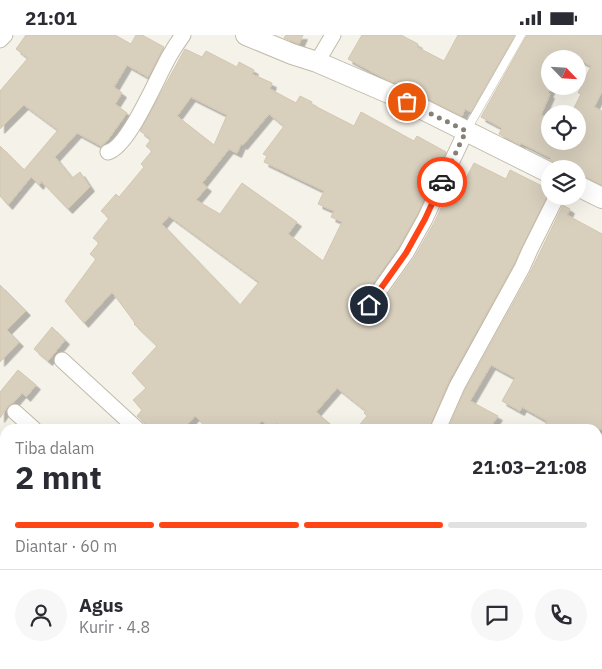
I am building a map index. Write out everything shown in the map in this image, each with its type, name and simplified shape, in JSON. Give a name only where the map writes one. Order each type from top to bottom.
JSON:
[{"type":"street","points":[[0,40],[5,35]]},
{"type":"street","points":[[108,152],[111,152],[118,146],[134,127],[169,56],[183,35]]},
{"type":"street","points":[[246,35],[292,54],[318,62],[398,97],[541,168]]},
{"type":"street","points":[[318,62],[333,35]]},
{"type":"street","points":[[369,305],[406,253],[466,131]]},
{"type":"street","points":[[586,190],[602,198]]},
{"type":"street","points":[[440,424],[457,385],[522,268],[552,205]]},
{"type":"street","points":[[62,361],[131,424]]},
{"type":"street","points":[[15,411],[29,424]]},
{"type":"lane","points":[[466,131],[521,35]]},
{"type":"building","points":[[26,35],[115,35],[131,44],[136,35],[142,35],[164,47],[148,77],[127,65],[114,87],[122,93],[115,104],[127,113],[107,141],[101,146],[77,133],[55,157],[72,178],[80,172],[90,187],[68,209],[41,181],[39,185],[31,177],[8,205],[0,196],[0,146],[24,170],[58,130],[24,105],[0,129],[0,91],[28,58],[16,49]]},
{"type":"building","points":[[286,35],[303,35],[299,44],[284,38]]},
{"type":"building","points":[[362,35],[401,35],[418,44],[417,47],[444,61],[458,35],[515,35],[471,112],[465,109],[462,116],[348,59]]},
{"type":"building","points":[[527,35],[602,35],[602,91],[594,107],[602,111],[602,185],[586,178],[586,160],[550,160],[551,158],[499,134],[502,128],[481,117]],"holes":[[[541,50],[586,50],[586,63],[591,66],[586,76],[586,95],[580,95],[576,105],[586,105],[586,150],[541,150],[541,105],[545,105],[550,95],[541,95]]]},
{"type":"building","points":[[185,49],[202,57],[206,51],[237,67],[239,62],[254,70],[252,74],[272,83],[270,89],[296,103],[300,96],[312,102],[311,104],[354,126],[361,112],[414,141],[417,136],[446,152],[417,215],[398,248],[361,300],[360,308],[364,313],[372,314],[377,310],[414,258],[434,223],[455,178],[464,182],[474,163],[506,179],[510,170],[541,186],[541,205],[543,205],[514,264],[449,381],[431,424],[360,424],[367,416],[364,413],[366,411],[337,388],[316,412],[330,424],[265,424],[262,421],[259,424],[203,424],[195,416],[188,424],[145,424],[137,416],[142,410],[133,400],[146,388],[132,373],[157,346],[134,324],[112,292],[84,323],[65,301],[96,259],[90,254],[99,243],[93,238],[109,218],[101,211],[116,194],[119,197],[144,167],[141,164],[152,151],[146,146],[151,139],[140,131]],"holes":[[[191,97],[227,115],[214,145],[177,116]],[[269,114],[284,126],[263,154],[267,156],[264,162],[324,191],[318,204],[334,211],[331,217],[342,222],[323,261],[288,234],[297,222],[242,183],[220,214],[196,200],[207,187],[202,183],[229,149],[237,153],[241,144],[243,145]],[[169,216],[259,282],[240,305],[162,224]]]},
{"type":"building","points":[[563,205],[570,209],[567,215],[602,234],[602,424],[546,424],[547,421],[522,407],[520,411],[502,401],[515,378],[491,365],[470,401],[498,416],[492,424],[450,424],[465,390],[530,273]]},
{"type":"building","points":[[0,285],[26,311],[7,330],[19,342],[0,362]]},
{"type":"building","points":[[52,327],[65,340],[48,361],[34,349]]},
{"type":"building","points":[[18,370],[36,385],[26,397],[22,393],[8,406],[0,418],[0,392]]},
{"type":"way so far","points":[[407,102],[466,131],[442,182]]},
{"type":"route","points":[[369,305],[406,253],[425,219],[442,182]]}]
